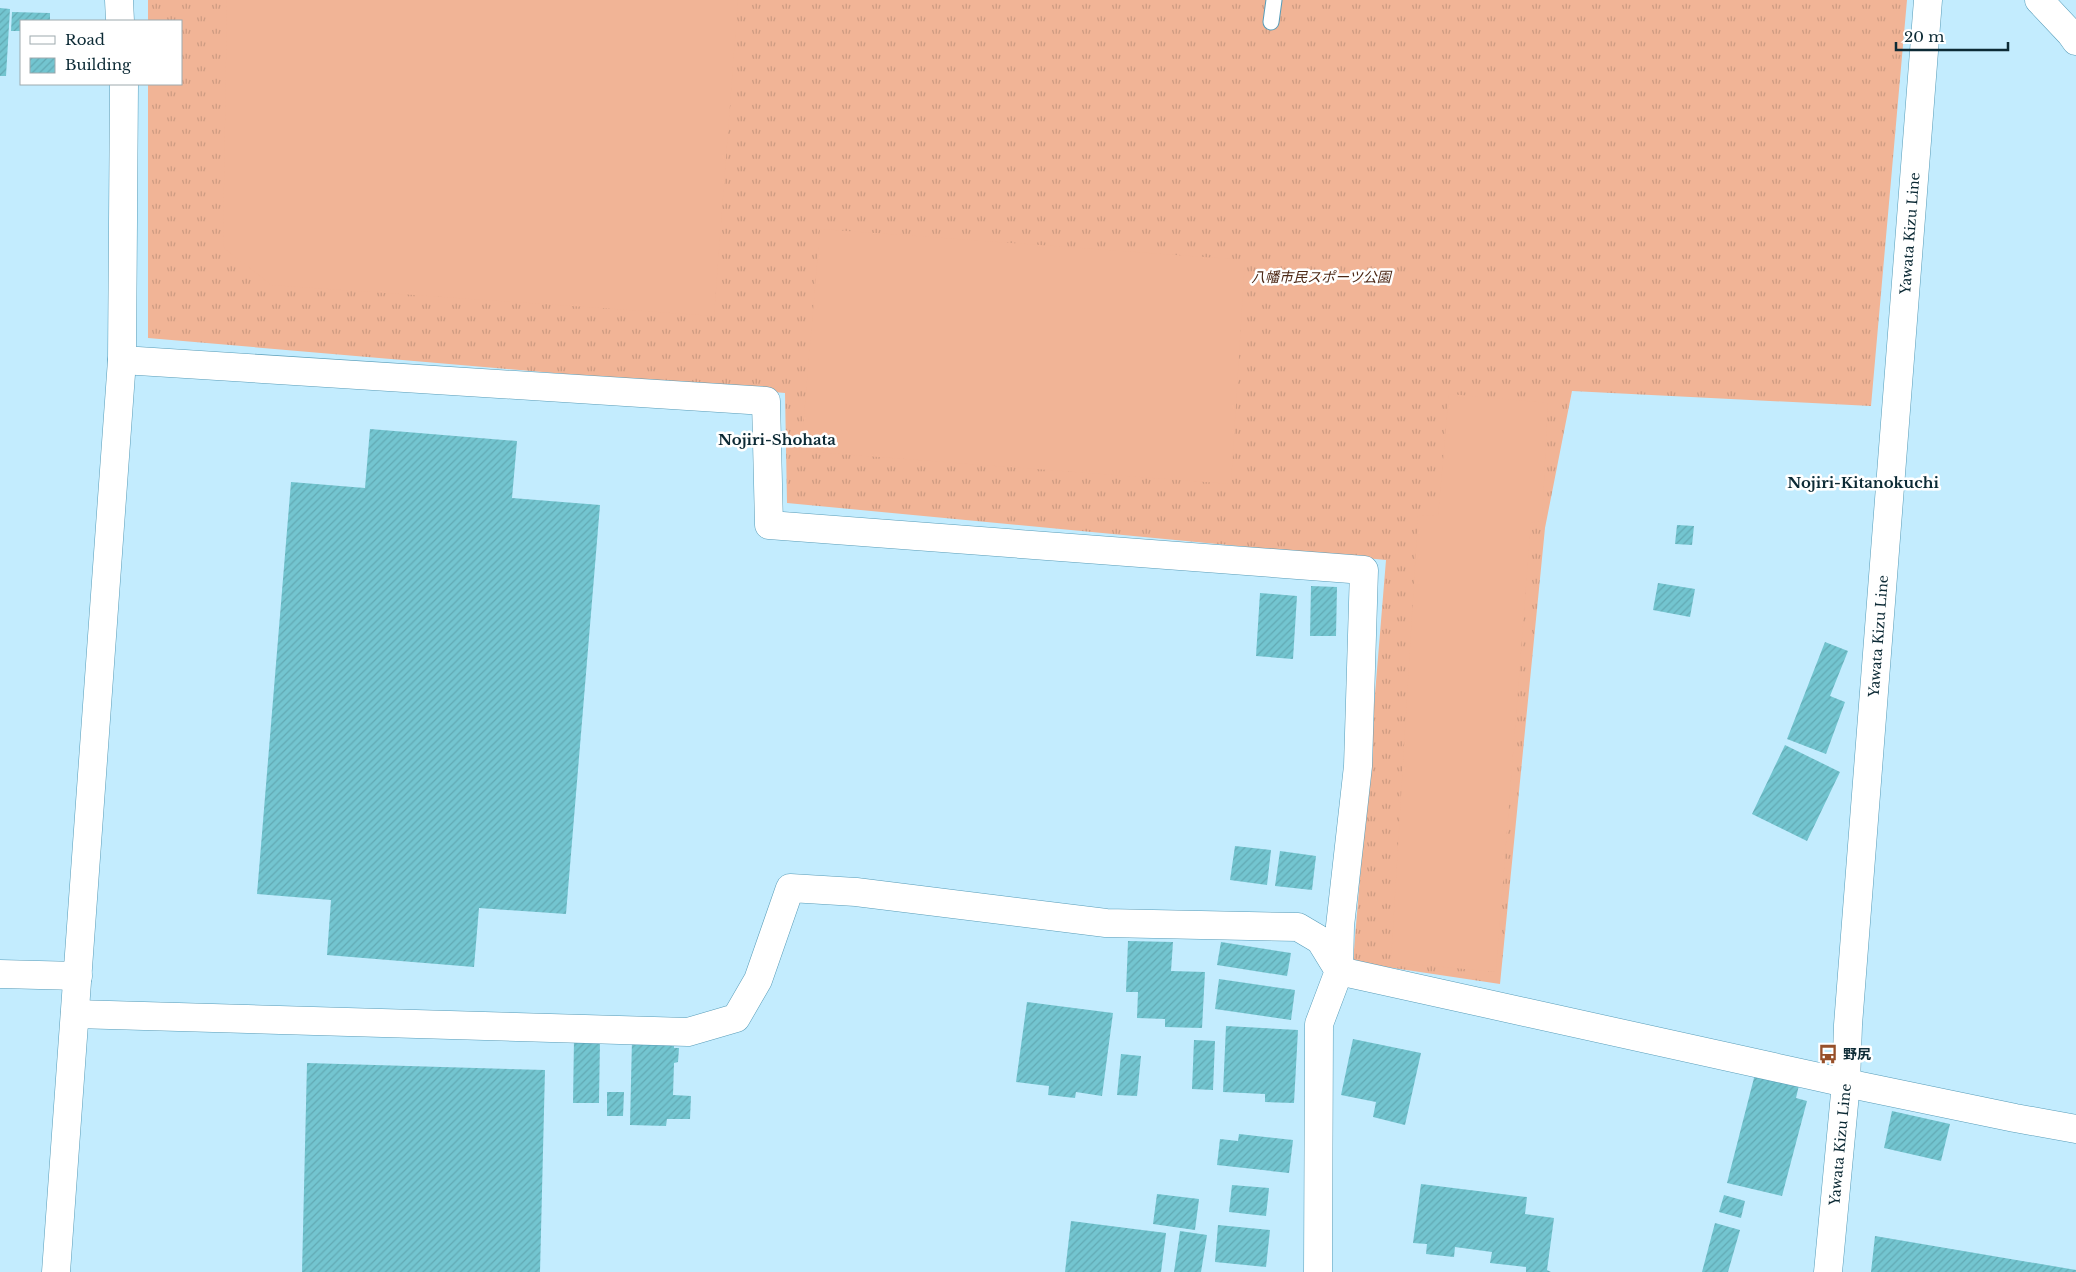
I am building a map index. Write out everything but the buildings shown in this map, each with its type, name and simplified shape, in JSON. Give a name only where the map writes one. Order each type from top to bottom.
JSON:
[{"type":"street","points":[[119,0],[120,20]]},
{"type":"street","name":"Yawata Kizu Line","points":[[1828,1272],[1846,1083],[1851,985],[1928,0]]},
{"type":"street","points":[[2039,0],[2076,41]]},
{"type":"street","points":[[56,1272],[122,360],[124,85]]},
{"type":"street","points":[[122,360],[766,401],[770,525],[1364,570],[1358,766],[1340,926],[1339,971],[1319,1024],[1318,1272]]},
{"type":"street","points":[[75,1014],[688,1032],[736,1018],[758,980],[790,888],[856,892],[1106,923],[1298,927],[1320,940],[1339,971],[1846,1083],[2076,1129]]},
{"type":"street","points":[[0,974],[78,976]]},
{"type":"lane","points":[[1271,22],[1274,0]]},
{"type":"green space","name":"八幡市民スポーツ公園","points":[[148,0],[1907,0],[1871,406],[1572,391],[1545,528],[1500,984],[1353,962],[1386,560],[787,503],[785,393],[148,338],[148,85],[182,85],[182,20],[148,20]]},
{"type":"green space","points":[[227,0],[738,0],[714,316],[271,285],[223,247]]},
{"type":"green space","points":[[820,229],[1245,260],[1231,484],[801,451]]},
{"type":"green space","points":[[1449,394],[1548,403],[1542,520],[1531,523],[1496,972],[1391,962],[1418,515],[1438,516]]},
{"type":"place","name":"野尻","points":[[1828,1054]]},
{"type":"district","name":"Nojiri-Shohata","points":[[777,439]]},
{"type":"district","name":"Nojiri-Kitanokuchi","points":[[1863,482]]}]
